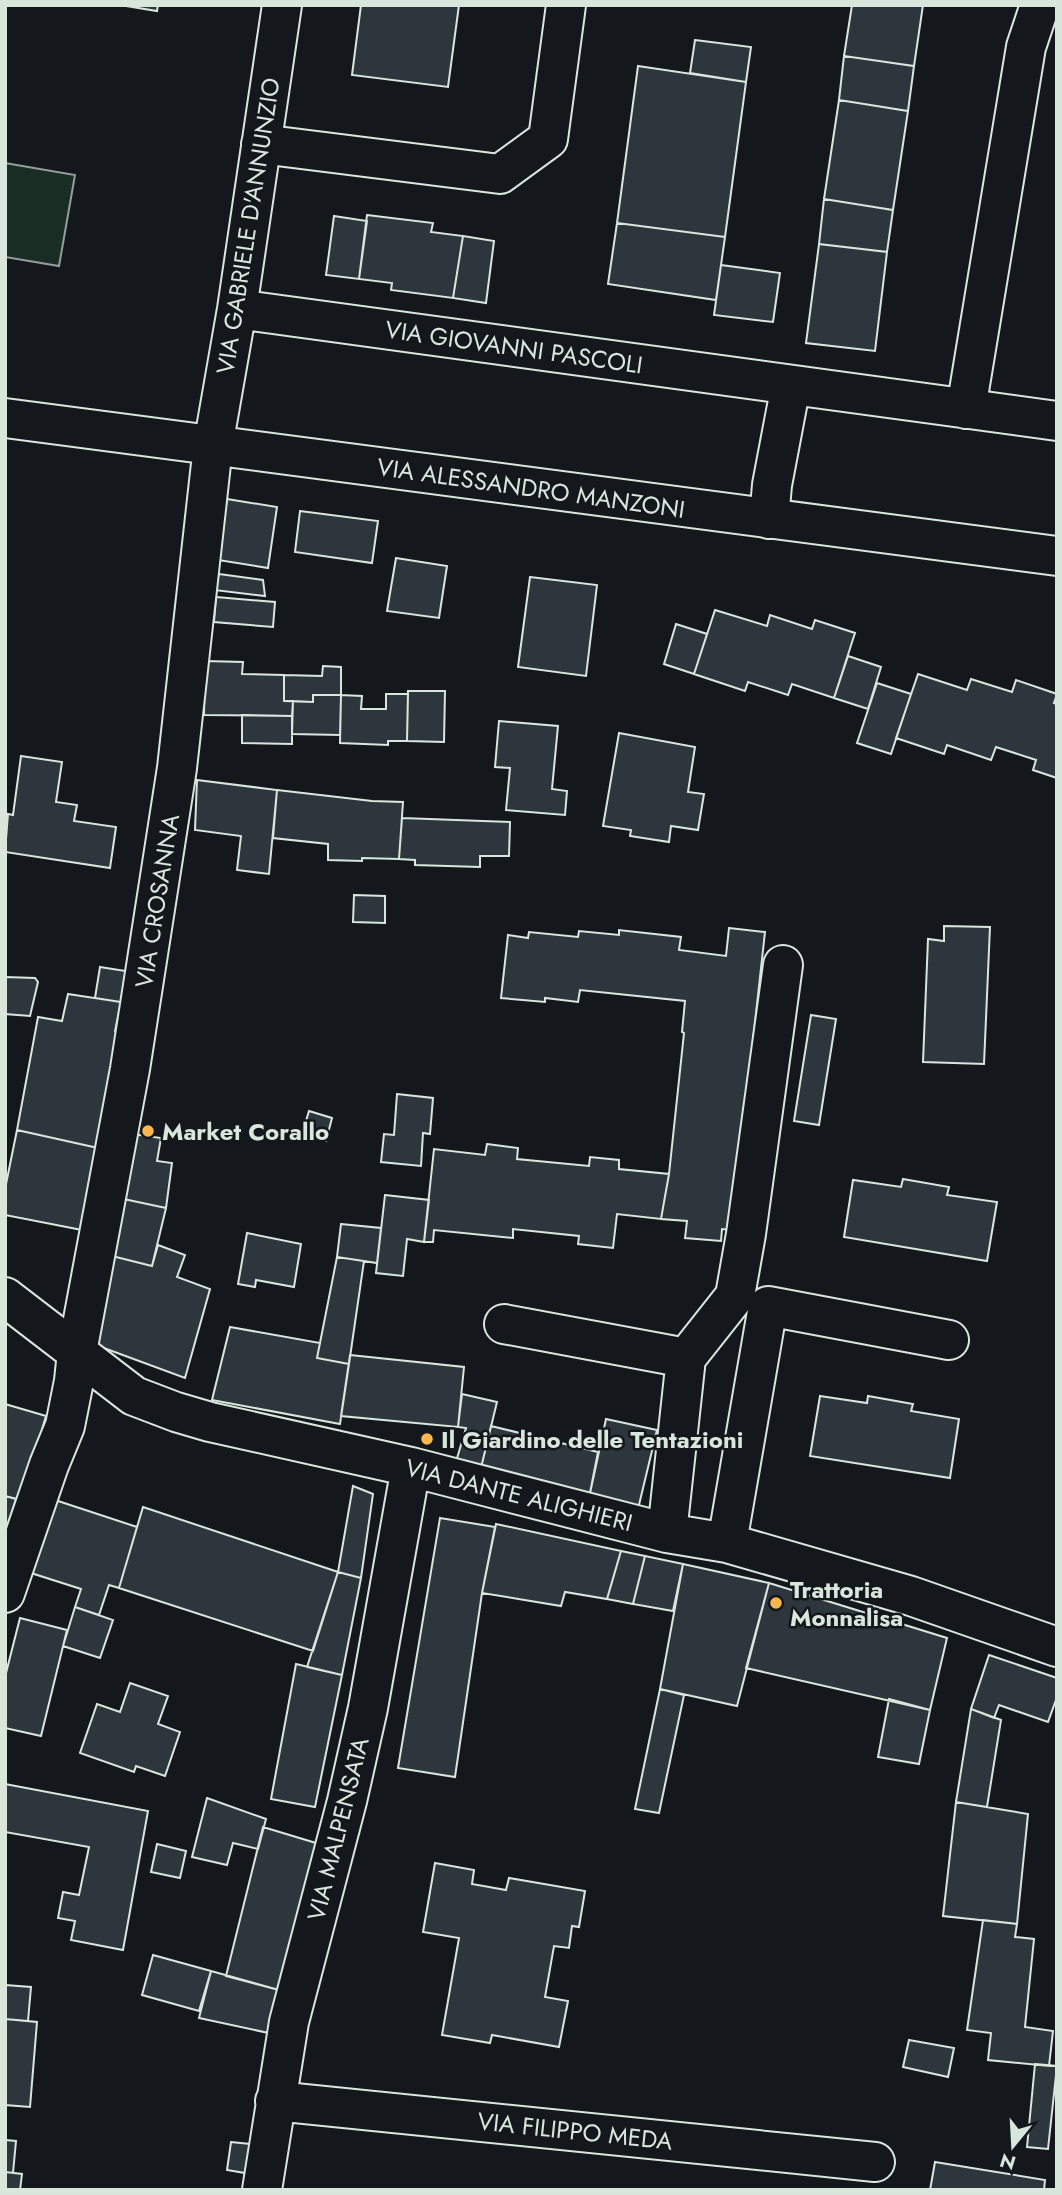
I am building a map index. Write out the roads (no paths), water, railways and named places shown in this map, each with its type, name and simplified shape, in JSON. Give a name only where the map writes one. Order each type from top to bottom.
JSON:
[{"type":"street","name":"VIA GABRIELE D'ANNUNZIO","points":[[213,446],[237,309],[282,5]]},
{"type":"street","points":[[261,144],[500,174],[548,139],[566,5]]},
{"type":"street","points":[[966,409],[1026,47],[1041,5]]},
{"type":"street","name":"VIA GIOVANNI PASCOLI","points":[[237,309],[1057,421]]},
{"type":"street","points":[[769,519],[772,485],[791,385]]},
{"type":"street","name":"VIA ALESSANDRO MANZONI","points":[[5,418],[1057,556]]},
{"type":"street","name":"VIA CROSANNA","points":[[5,1593],[65,1426],[74,1381],[77,1352],[130,1069],[177,768],[213,446]]},
{"type":"street","points":[[667,1533],[686,1358],[735,1296],[783,965]]},
{"type":"street","name":"VIA DANTE ALIGHIERI","points":[[5,1297],[134,1396],[176,1412],[411,1467],[667,1533],[727,1543],[911,1596],[1057,1647]]},
{"type":"street","points":[[727,1543],[768,1306],[948,1340]]},
{"type":"street","points":[[504,1324],[686,1358]]},
{"type":"street","name":"VIA MALPENSATA","points":[[261,2190],[289,2022],[344,1813],[368,1708],[411,1467]]},
{"type":"street","name":"VIA FILIPPO MEDA","points":[[275,2101],[875,2162]]},
{"type":"place","name":"Market Corallo","points":[[148,1131]]},
{"type":"place","name":"Il Giardino delle Tentazioni","points":[[427,1439]]},
{"type":"place","name":"Trattoria Monnalisa","points":[[776,1603]]}]
